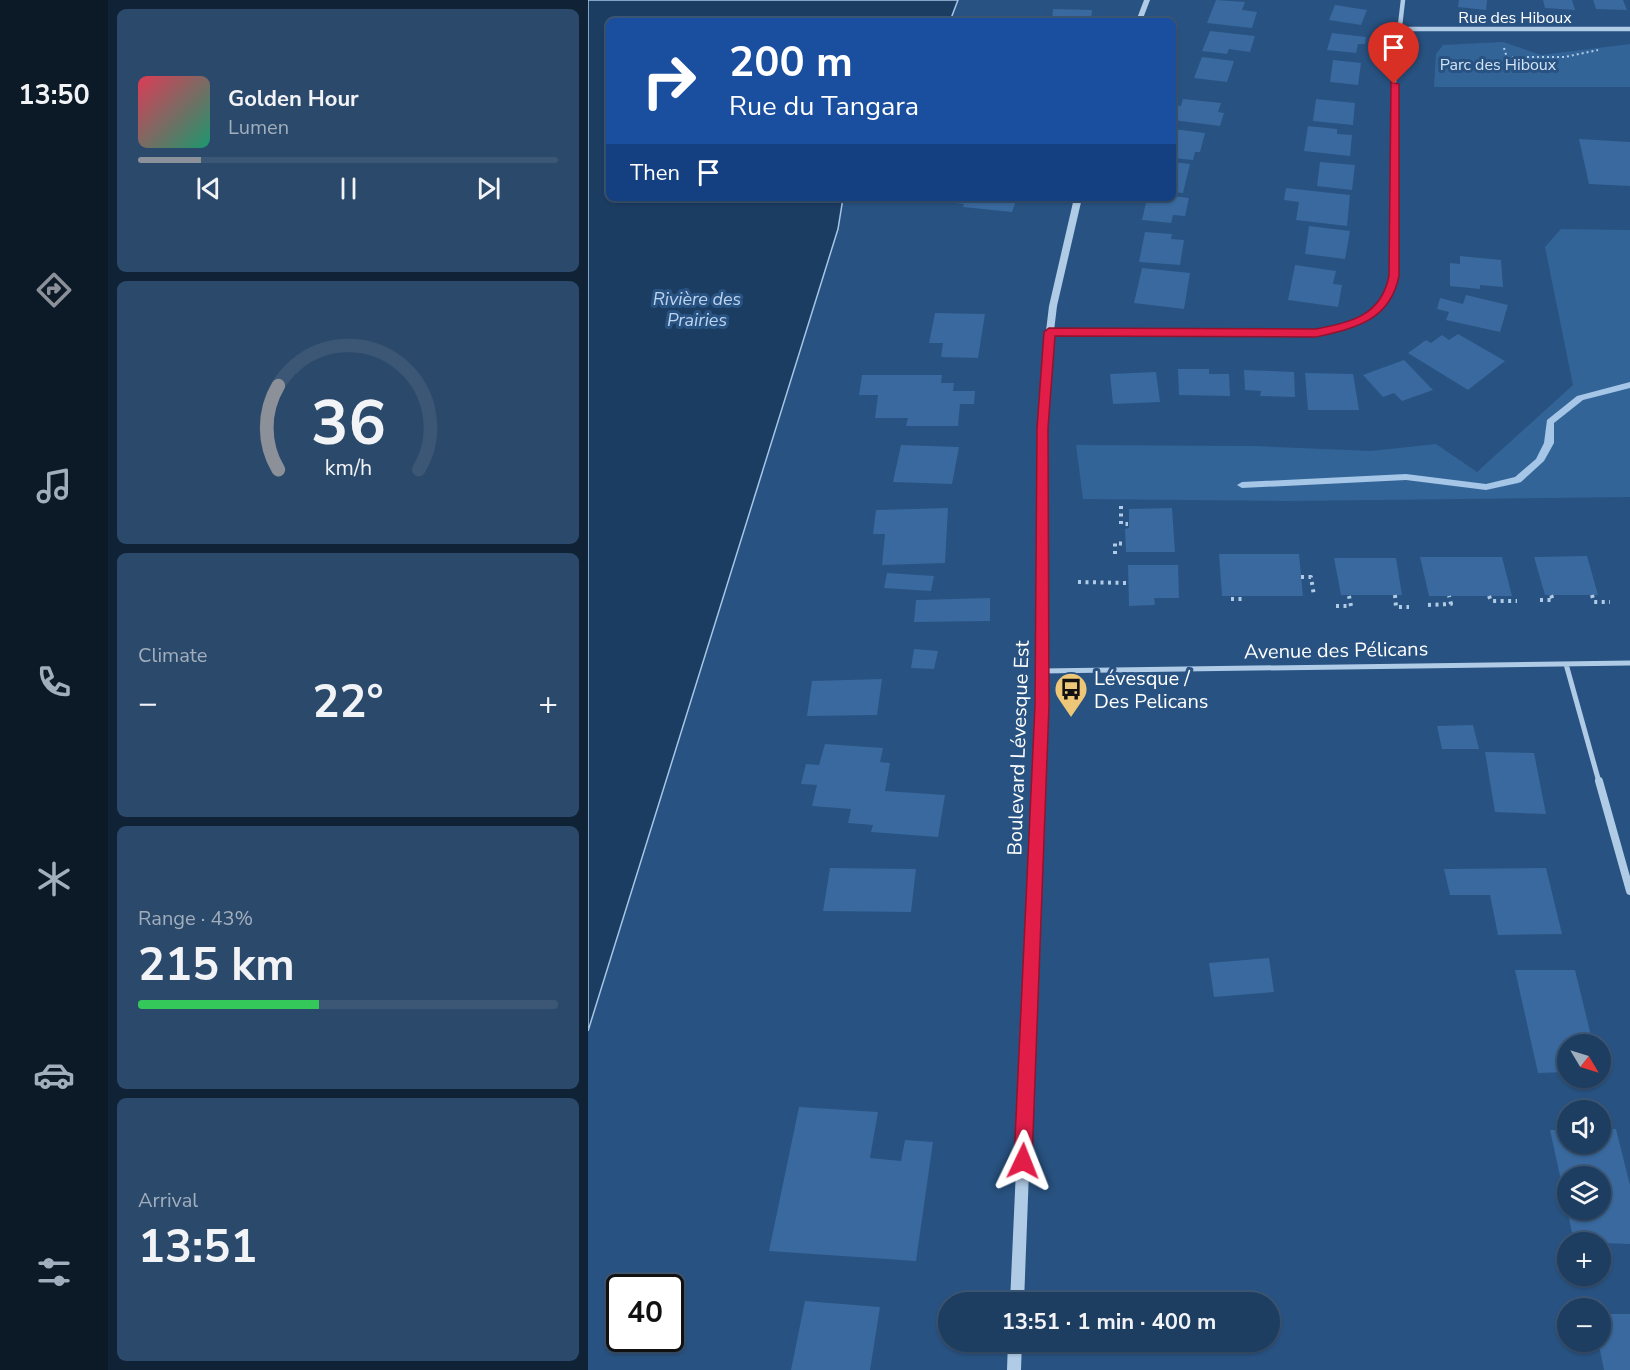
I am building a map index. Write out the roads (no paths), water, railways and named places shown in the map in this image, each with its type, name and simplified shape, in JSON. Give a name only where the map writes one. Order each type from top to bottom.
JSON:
[{"type":"street","points":[[1140,18],[1147,0]]},
{"type":"street","points":[[1049,332],[1316,333],[1349,326],[1376,312],[1391,292],[1394,276],[1394,77],[1403,0]]},
{"type":"street","name":"Rue des Hiboux","points":[[1401,28],[1630,29]]},
{"type":"street","name":"Boulevard Lévesque Est","points":[[1017,1292],[1042,671],[1042,428],[1049,332],[1062,260],[1077,201]]},
{"type":"street","name":"Avenue des Pélicans","points":[[1042,671],[1630,663]]},
{"type":"street","points":[[1566,664],[1630,891]]},
{"type":"street","points":[[1014,1370],[1015,1352]]},
{"type":"water","name":"Rivière des Prairies","points":[[588,0],[958,0],[951,18],[606,18],[606,201],[843,201],[838,229],[588,1031]]},
{"type":"waterway","points":[[1242,485],[1406,477],[1486,487],[1518,480],[1539,461],[1549,443],[1550,422],[1580,398],[1630,385]]},
{"type":"place","name":"Lévesque / Des Pelicans","points":[[1071,718]]},
{"type":"park label","name":"Parc des Hiboux","points":[[1498,64]]}]
